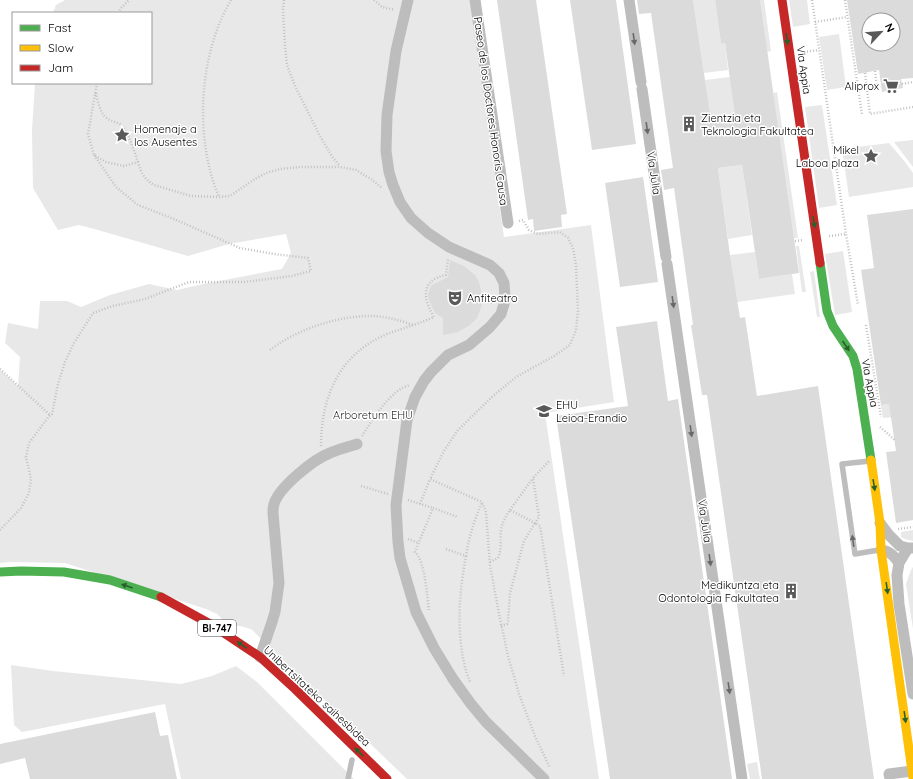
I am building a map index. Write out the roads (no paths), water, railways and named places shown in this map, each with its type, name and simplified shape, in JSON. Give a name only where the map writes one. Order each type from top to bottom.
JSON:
[{"type":"street","points":[[408,0],[396,52],[388,114],[386,151],[389,172],[393,185],[400,202],[411,218],[428,233],[449,247],[490,265],[499,273],[504,283],[505,290],[504,304],[501,314],[490,328],[469,345],[448,355],[431,372],[415,397],[407,420],[396,504],[400,558],[416,612],[434,648],[453,679],[471,704],[500,736],[549,776]]},
{"type":"street","name":"Paseo de los Doctores Honoris Causa","points":[[475,0],[508,223]]},
{"type":"street","name":"Vía Julia","points":[[629,0],[742,779]]},
{"type":"street","name":"Via Appia","points":[[782,0],[827,311],[833,326],[853,356],[857,369],[880,523],[881,550],[912,775]]},
{"type":"street","points":[[260,657],[275,612],[279,583],[273,513],[274,504],[277,497],[298,474],[320,458],[329,453],[357,444]]},
{"type":"street","points":[[880,523],[900,546],[911,548],[899,563],[897,575],[899,604],[913,694]]},
{"type":"street","points":[[881,550],[886,550],[891,553],[899,563]]},
{"type":"street","name":"Unibertsitateko saihesbidea","points":[[0,572],[64,572],[110,580],[161,598],[212,625],[260,657],[387,779]]},
{"type":"street","points":[[0,580],[32,580]]},
{"type":"street","name":"BI-747","points":[[195,626],[209,633],[221,642]]},
{"type":"street","name":"Unibertsitateko saihesbidea","points":[[350,757],[362,770]]},
{"type":"street","points":[[890,779],[889,774],[912,775]]},
{"type":"lane","points":[[870,461],[842,464],[855,554],[881,550]]},
{"type":"lane","points":[[348,779],[350,757]]},
{"type":"place","name":"Aliprox","points":[[891,86]]},
{"type":"place","name":"Zientzia eta Teknologia Fakultatea","points":[[689,124]]},
{"type":"place","name":"Homenaje a los Ausentes","points":[[122,135]]},
{"type":"place","name":"Mikel Laboa plaza","points":[[871,156]]},
{"type":"place","name":"Anfiteatro","points":[[455,298]]},
{"type":"place","name":"EHU Leioa-Erandio","points":[[544,411]]},
{"type":"place","name":"Medikuntza eta Odontologia Fakultatea","points":[[791,591]]},
{"type":"park label","name":"Arboretum EHU","points":[[373,415]]}]
